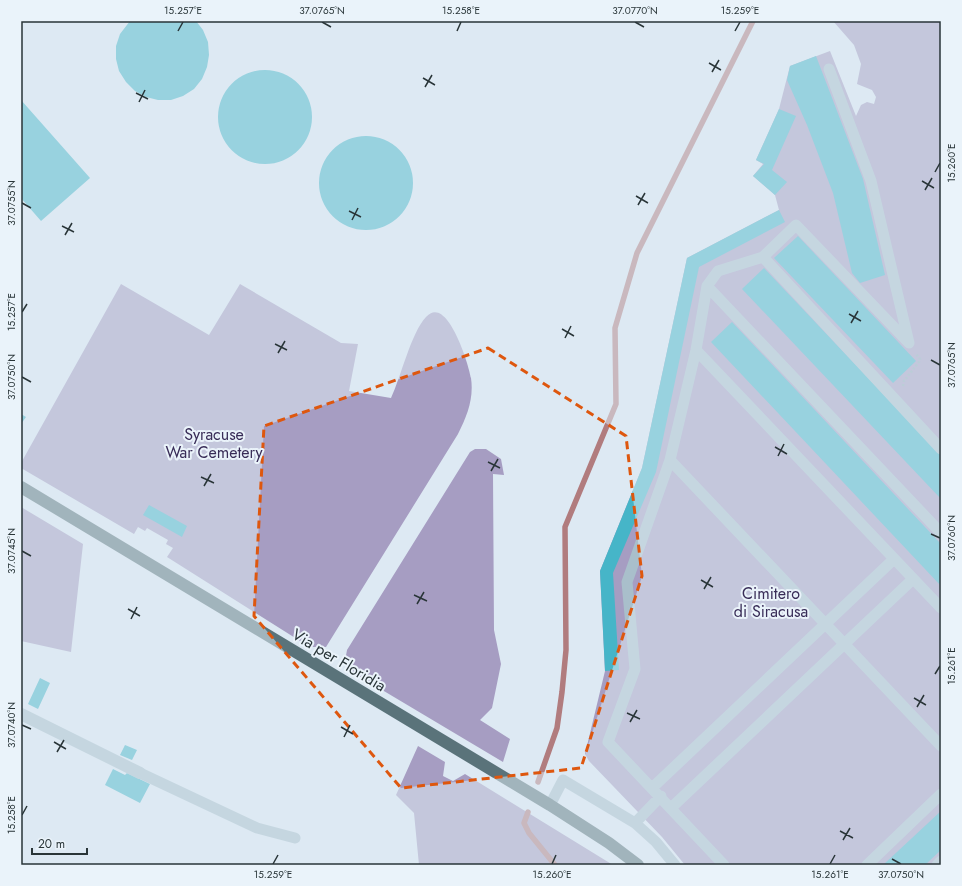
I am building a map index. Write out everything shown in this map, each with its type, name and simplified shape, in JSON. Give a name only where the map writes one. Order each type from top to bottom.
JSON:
[{"type":"main road","name":"Via per Floridia","points":[[21,488],[550,805],[614,847],[638,865]]},
{"type":"street","points":[[21,714],[140,773]]},
{"type":"lane","points":[[829,69],[871,181],[909,343]]},
{"type":"lane","points":[[724,865],[661,796],[608,742],[635,669],[627,582],[670,460],[696,350],[707,286],[718,271],[763,258],[796,225],[909,343]]},
{"type":"lane","points":[[763,258],[941,449]]},
{"type":"lane","points":[[707,286],[941,533]]},
{"type":"lane","points":[[696,350],[941,608]]},
{"type":"lane","points":[[670,460],[941,746]]},
{"type":"lane","points":[[652,788],[894,559]]},
{"type":"lane","points":[[671,808],[913,579]]},
{"type":"lane","points":[[140,773],[257,828],[296,838]]},
{"type":"lane","points":[[550,805],[563,780],[635,823],[656,842],[675,865]]},
{"type":"lane","points":[[868,865],[941,794]]},
{"type":"lane","points":[[635,823],[661,796]]},
{"type":"lane","points":[[937,865],[941,861]]},
{"type":"path","points":[[897,402],[904,381],[920,359],[909,343]]},
{"type":"highlighted area","points":[[488,348],[626,436],[642,576],[581,768],[401,788],[254,616],[264,426]]},
{"type":"green space","name":"Cimitero di Siracusa","points":[[833,21],[941,21],[941,865],[685,865],[662,837],[589,761],[585,754],[605,671],[600,571],[642,468],[687,258],[779,210],[775,195],[753,176],[763,164],[756,160],[779,109],[790,66],[830,51],[856,116],[861,105],[867,102],[874,104],[876,97],[872,90],[857,84],[861,64],[854,45]]},
{"type":"green space","name":"Syracuse War Cemetery","points":[[121,284],[209,335],[240,284],[341,343],[358,344],[349,391],[391,398],[411,344],[426,317],[434,312],[442,315],[449,322],[456,334],[466,360],[472,386],[471,400],[464,421],[458,434],[326,647],[312,647],[300,641],[167,557],[173,548],[166,544],[168,540],[147,528],[145,531],[138,527],[134,534],[21,468],[21,463]]},
{"type":"green space","points":[[475,449],[486,449],[501,459],[504,475],[493,474],[494,630],[501,664],[492,708],[480,720],[510,739],[503,762],[352,672],[345,661],[347,650],[470,452]]},
{"type":"green space","points":[[21,507],[83,544],[71,652],[21,641]]},
{"type":"green space","points":[[418,746],[445,762],[443,776],[453,781],[465,774],[613,865],[419,865],[414,813],[396,795]]},
{"type":"building","points":[[130,21],[196,21],[203,30],[208,42],[209,55],[207,67],[202,79],[194,89],[183,96],[171,100],[158,100],[146,97],[135,91],[126,82],[119,71],[116,59],[116,46],[120,34]]},
{"type":"building","points":[[816,56],[863,179],[885,275],[860,283],[852,273],[833,193],[807,125],[787,80],[790,66]]},
{"type":"building","points":[[265,70],[283,74],[298,84],[308,99],[312,117],[308,135],[298,150],[283,160],[265,164],[247,160],[232,150],[222,135],[218,117],[222,99],[232,84],[247,74]]},
{"type":"building","points":[[21,100],[90,178],[41,221],[21,198]]},
{"type":"building","points":[[779,109],[796,116],[772,170],[787,182],[775,195],[753,176],[764,164],[756,160]]},
{"type":"building","points":[[366,136],[384,140],[399,150],[409,165],[413,183],[409,201],[399,216],[384,226],[366,230],[348,226],[333,216],[323,201],[319,183],[323,165],[333,150],[348,140]]},
{"type":"building","points":[[779,210],[785,222],[699,267],[656,472],[613,573],[619,670],[605,671],[600,571],[642,468],[687,258]]},
{"type":"building","points":[[798,236],[916,361],[893,383],[774,258]]},
{"type":"building","points":[[764,268],[941,455],[941,499],[742,289]]},
{"type":"building","points":[[732,322],[941,544],[941,586],[711,342]]},
{"type":"building","points":[[21,414],[26,417],[21,424]]},
{"type":"building","points":[[149,505],[187,526],[182,537],[143,515]]},
{"type":"building","points":[[40,678],[50,683],[38,709],[28,704]]},
{"type":"building","points":[[125,745],[137,750],[132,760],[120,755]]},
{"type":"building","points":[[113,769],[125,775],[127,773],[150,784],[140,803],[105,785]]},
{"type":"building","points":[[941,811],[941,850],[925,865],[883,865]]},
{"type":"waterway","points":[[538,782],[557,728],[562,692],[566,650],[565,527],[616,404],[615,328],[637,253],[753,21]]},
{"type":"waterway","points":[[528,812],[524,823],[529,833],[555,865]]}]
